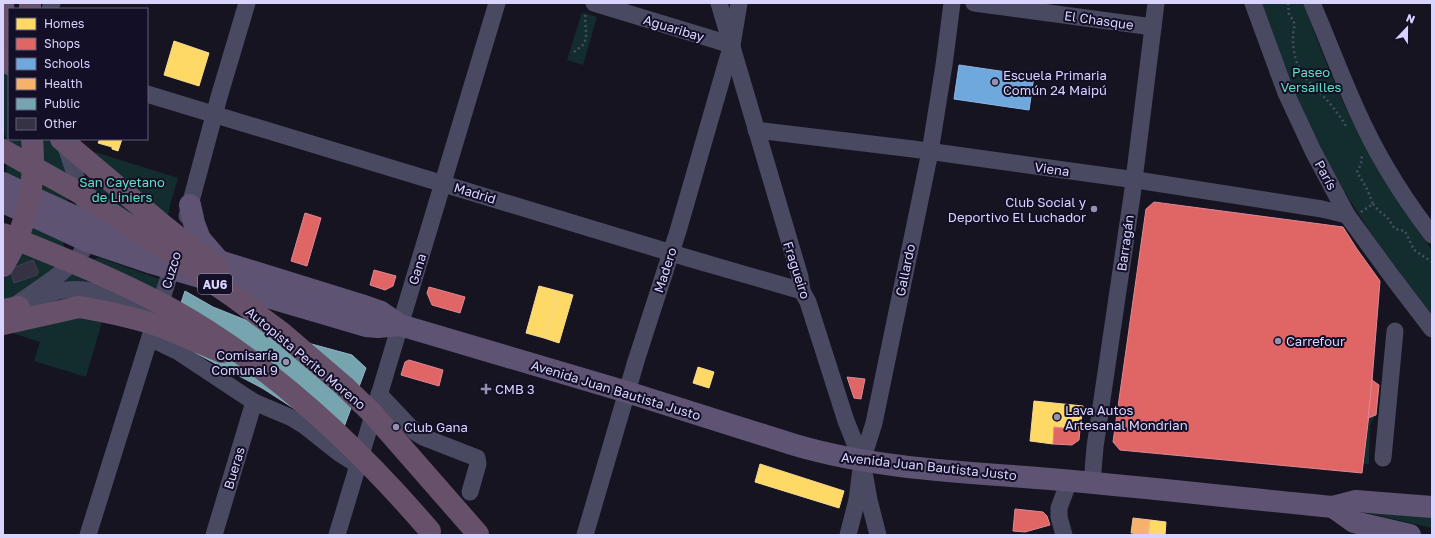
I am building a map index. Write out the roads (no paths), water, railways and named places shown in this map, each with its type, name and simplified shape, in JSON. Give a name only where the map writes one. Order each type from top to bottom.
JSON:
[{"type":"highway","points":[[3,3],[8,37]]},
{"type":"highway","points":[[3,52],[8,62]]},
{"type":"highway","points":[[3,266],[16,241],[28,208],[33,172],[32,140]]},
{"type":"highway","points":[[63,140],[90,164],[234,282],[293,334],[344,386]]},
{"type":"highway","points":[[71,140],[90,164]]},
{"type":"highway","name":"Autopista Perito Moreno","points":[[3,150],[78,192],[180,259],[281,332],[344,386],[373,414],[479,535]]},
{"type":"highway","points":[[3,234],[85,268],[171,309],[207,331],[262,369],[312,411],[366,460],[403,499],[432,534]]},
{"type":"highway","points":[[5,313],[79,307],[103,311],[130,317],[165,328],[262,369]]},
{"type":"main road","name":"Avenida Juan Bautista Justo","points":[[3,183],[88,232]]},
{"type":"main road","name":"Avenida Juan Bautista Justo","points":[[3,202],[88,232],[174,259],[366,326],[378,327],[400,325]]},
{"type":"main road","points":[[190,205],[194,223],[200,239],[219,261]]},
{"type":"main road","name":"Avenida Juan Bautista Justo","points":[[174,259],[219,261],[381,312],[400,325],[627,392],[825,454],[862,461],[938,470],[1092,483],[1333,507],[1356,501],[1432,507]]},
{"type":"main road","name":"Avenida Juan Bautista Justo","points":[[1333,507],[1354,522],[1410,535]]},
{"type":"street","name":"Cuzco","points":[[88,535],[174,259],[247,3]]},
{"type":"street","name":"Gana","points":[[337,535],[496,3]]},
{"type":"street","name":"Fragueiro","points":[[719,3],[800,277],[802,291],[808,302],[846,421],[862,461],[869,500],[878,535]]},
{"type":"street","name":"Madero","points":[[585,535],[732,45],[739,3]]},
{"type":"street","name":"Gallardo","points":[[848,535],[857,500],[862,461],[874,423],[930,152],[944,66],[952,3]]},
{"type":"street","name":"El Chasque","points":[[974,3],[1153,27]]},
{"type":"street","name":"Barragán","points":[[1092,483],[1095,447],[1134,180],[1156,3]]},
{"type":"street","name":"París","points":[[1253,3],[1286,93],[1313,151],[1349,217],[1397,284],[1432,329]]},
{"type":"street","points":[[1312,3],[1354,101],[1385,166],[1408,203],[1432,235]]},
{"type":"street","name":"Aguaribay","points":[[590,6],[732,45]]},
{"type":"street","name":"Madrid","points":[[148,94],[802,291]]},
{"type":"street","name":"Viena","points":[[756,130],[1134,180],[1287,203],[1349,217]]},
{"type":"street","points":[[5,313],[64,270],[78,258],[83,250],[88,232],[85,206],[62,140]]},
{"type":"street","points":[[5,313],[59,291],[73,289],[89,290],[158,312]]},
{"type":"street","points":[[1383,458],[1395,331]]},
{"type":"street","points":[[150,338],[177,351],[254,402],[292,418],[305,426],[339,453],[358,465]]},
{"type":"street","points":[[379,394],[415,432],[423,437],[476,458],[478,464],[470,492]]},
{"type":"street","name":"Bueras","points":[[214,535],[254,402]]},
{"type":"street","points":[[1064,535],[1059,517],[1059,508],[1069,481]]},
{"type":"place","name":"Escuela Primaria Común 24 Maipú","points":[[995,82]]},
{"type":"place","name":"Club Social y Deportivo El Luchador","points":[[1094,209]]},
{"type":"place","name":"Carrefour","points":[[1278,341]]},
{"type":"place","name":"Comisaría Comunal 9","points":[[286,362]]},
{"type":"place","name":"CMB 3","points":[[486,389]]},
{"type":"place","name":"Lava Autos Artesanal Mondrian","points":[[1057,417]]},
{"type":"place","name":"Club Gana","points":[[396,427]]},
{"type":"park label","name":"Paseo Versailles","points":[[1311,80]]},
{"type":"park label","name":"San Cayetano de Liniers","points":[[122,190]]}]
